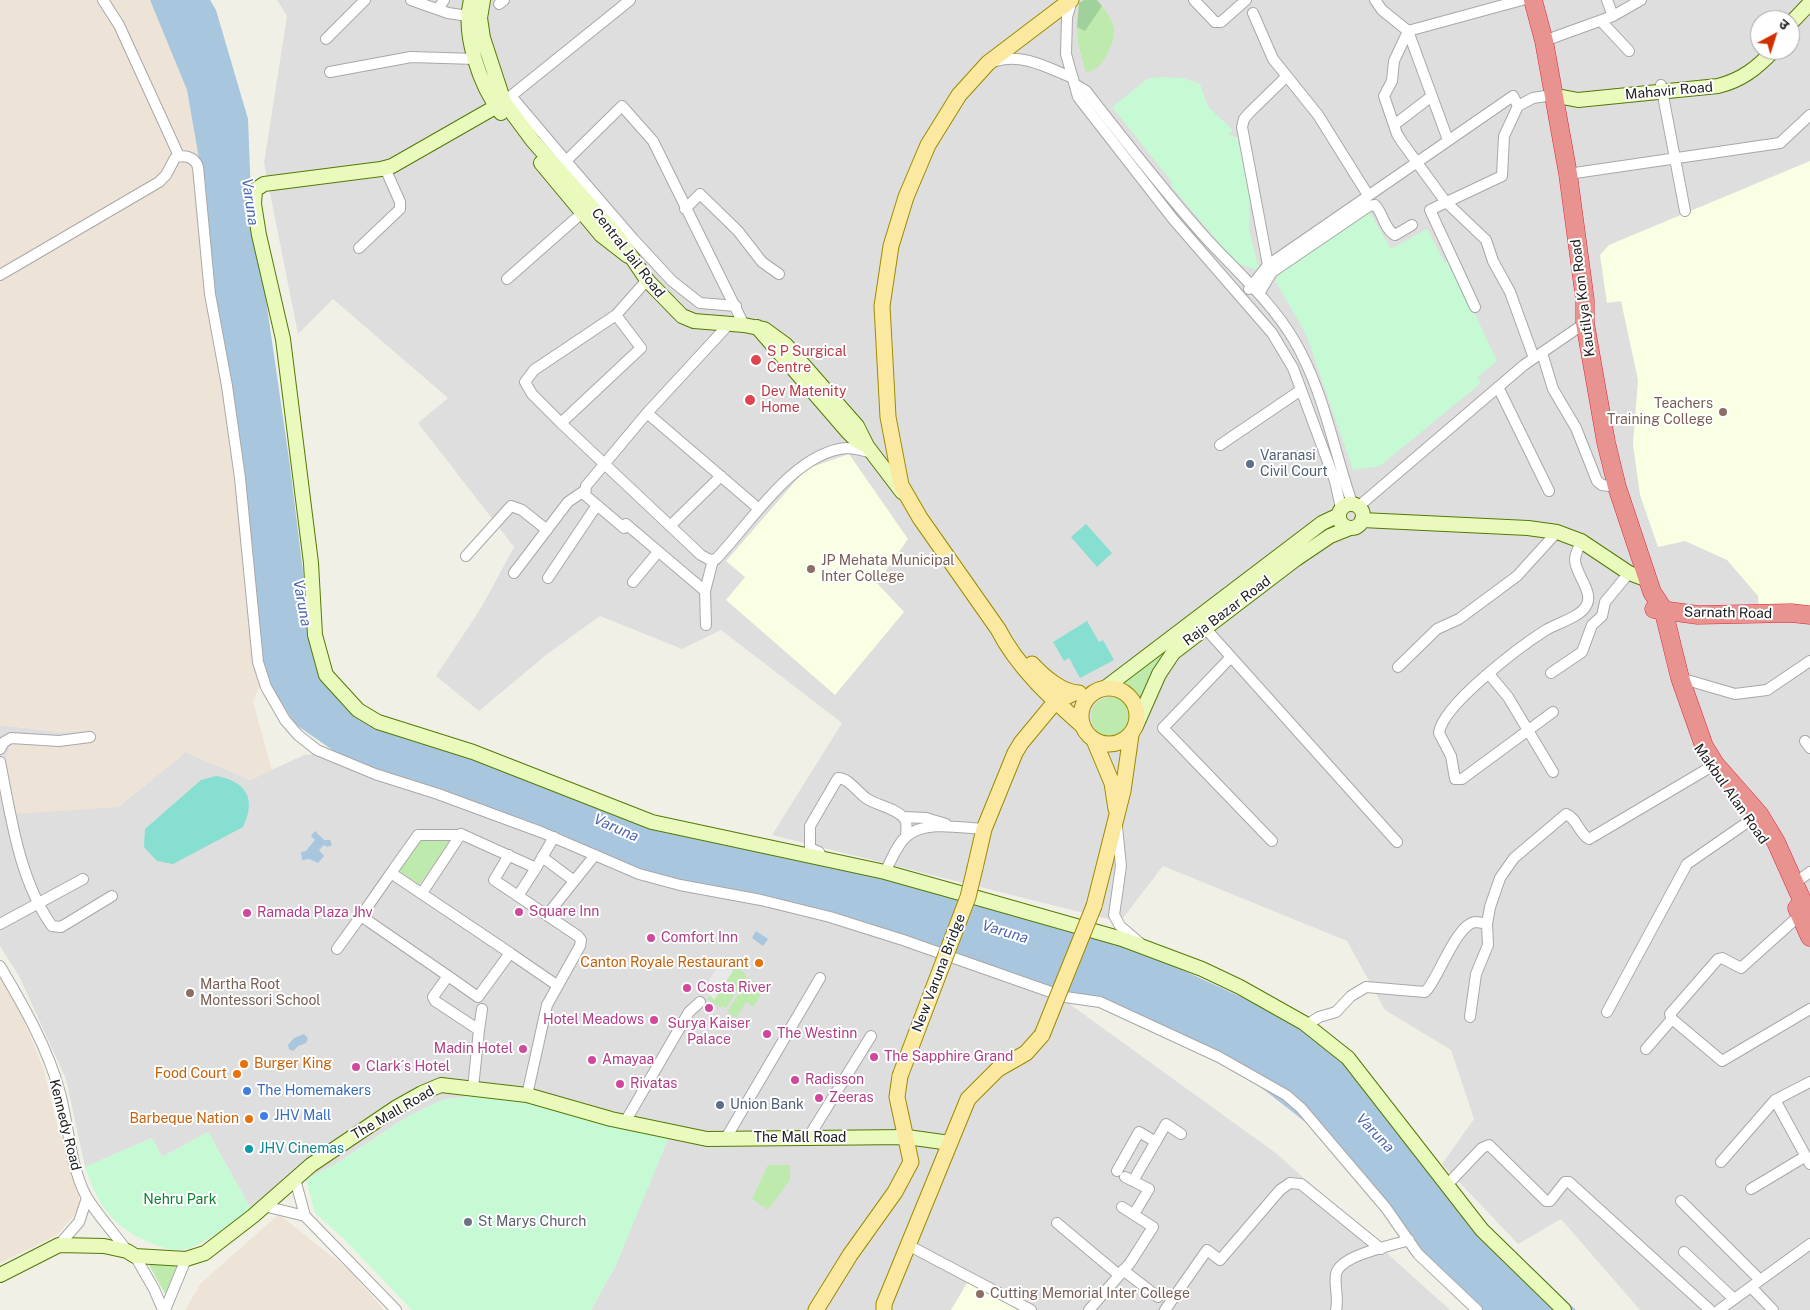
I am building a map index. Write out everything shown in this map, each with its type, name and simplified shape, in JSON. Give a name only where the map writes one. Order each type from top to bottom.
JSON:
[{"type":"highway","name":"Kautilya Kon Road","points":[[1533,0],[1559,97],[1585,300],[1585,323],[1606,442],[1617,487],[1656,604]]},
{"type":"highway","name":"Sarnath Road","points":[[1656,604],[1698,614],[1791,613],[1806,616]]},
{"type":"highway","name":"Makbul Alan Road","points":[[1656,604],[1704,746],[1715,764],[1759,814],[1776,842],[1795,883],[1810,938]]},
{"type":"highway","name":"Makbul Alan Road","points":[[1656,604],[1687,727],[1709,768],[1752,819],[1767,843],[1805,916]]},
{"type":"main road","points":[[1072,0],[988,63],[959,95],[928,144],[906,197],[891,246],[881,322],[888,417],[897,470],[907,498],[1018,660],[1056,702],[1083,726],[1094,740],[1112,783],[1117,818]]},
{"type":"main road","points":[[998,629],[1011,639],[1039,671],[1054,683],[1074,693]]},
{"type":"main road","points":[[884,1310],[884,1304],[968,1099],[998,1069],[1026,1053],[1042,1035],[1094,906],[1117,818],[1133,730],[1138,718],[1134,701],[1121,690],[1074,693],[1056,702]]},
{"type":"main road","points":[[1083,726],[1082,708],[1098,691]]},
{"type":"main road","name":"New Varuna Bridge","points":[[816,1310],[850,1255],[895,1192],[912,1162],[897,1097],[900,1076],[968,897],[984,829],[1011,761],[1021,743],[1056,702]]},
{"type":"main road","points":[[1094,740],[1104,744],[1116,744],[1133,730]]},
{"type":"street","points":[[103,0],[119,25],[179,156]]},
{"type":"street","points":[[326,39],[366,0]]},
{"type":"street","points":[[411,0],[438,9],[474,17]]},
{"type":"street","points":[[438,9],[444,0]]},
{"type":"street","points":[[471,0],[474,17],[476,59],[488,92],[504,101],[566,161],[672,281],[700,303],[736,306]]},
{"type":"street","name":"Central Jail Road","points":[[484,0],[474,17],[504,101],[533,141],[618,237],[630,258],[647,280],[682,316],[694,321],[744,325]]},
{"type":"street","points":[[630,0],[504,101],[385,168],[264,184],[255,190],[254,197],[259,235],[283,339],[310,563],[314,622],[326,675],[352,705],[378,722],[474,752],[652,822],[885,872],[1122,939],[1221,978],[1267,1001],[1307,1025],[1348,1058],[1482,1230],[1564,1310]]},
{"type":"street","points":[[1072,0],[1067,17],[1066,47],[1078,97],[1173,219],[1243,297],[1272,333],[1293,368],[1335,481],[1348,508],[1363,512],[1362,520],[1528,528],[1557,532],[1581,542],[1629,573],[1656,604]]},
{"type":"street","points":[[1194,0],[1215,22],[1221,22],[1246,0]]},
{"type":"street","points":[[1375,0],[1382,10],[1408,32],[1448,140]]},
{"type":"street","points":[[1522,0],[1408,32],[1394,61],[1392,81],[1384,96],[1397,134],[1416,161],[1445,201],[1486,240],[1492,261],[1510,292],[1553,389],[1576,428],[1598,481],[1602,486],[1617,487]]},
{"type":"street","points":[[1607,0],[1613,16]]},
{"type":"street","points":[[1544,41],[1602,21],[1641,0]]},
{"type":"street","points":[[1800,14],[1810,3]]},
{"type":"street","points":[[1800,22],[1810,12]]},
{"type":"street","points":[[1253,13],[1273,58],[1286,77],[1318,115],[1368,195]]},
{"type":"street","points":[[1602,21],[1629,51]]},
{"type":"street","points":[[330,72],[411,57],[476,59]]},
{"type":"street","points":[[988,63],[1016,57],[1074,82],[1086,90],[1156,181],[1212,245],[1256,289],[1294,341],[1314,378],[1348,508],[1343,525],[1350,528]]},
{"type":"street","points":[[1475,307],[1430,210],[1445,201],[1502,176],[1504,136],[1518,106],[1533,98],[1559,97],[1578,92],[1701,84],[1741,72],[1755,60]]},
{"type":"street","name":"Mahavir Road","points":[[1701,84],[1718,86],[1738,80],[1764,60]]},
{"type":"street","points":[[1268,265],[1242,127],[1244,119],[1249,113],[1286,77]]},
{"type":"street","points":[[1661,88],[1685,210]]},
{"type":"street","points":[[1394,125],[1432,96]]},
{"type":"street","points":[[1256,289],[1268,265],[1416,161],[1514,96],[1518,106]]},
{"type":"street","points":[[504,101],[582,213],[612,246],[630,258]]},
{"type":"street","points":[[566,161],[622,106],[652,141],[744,325],[856,441],[870,449],[907,498]]},
{"type":"street","points":[[1568,174],[1675,160],[1780,143],[1810,115]]},
{"type":"street","points":[[0,275],[155,185],[166,175],[174,158],[179,156],[192,159],[198,167],[210,294],[227,386],[240,478],[258,662],[275,705],[298,735],[317,750],[375,774],[438,794],[660,880],[761,900],[830,918],[902,940],[1065,997],[1100,1002],[1219,1057],[1286,1095],[1301,1108],[1386,1208],[1428,1264],[1478,1310]]},
{"type":"street","points":[[359,248],[400,209],[400,202],[385,168]]},
{"type":"street","points":[[685,209],[700,194],[738,231],[762,262],[779,274]]},
{"type":"street","points":[[1243,297],[1256,289],[1272,272],[1369,206],[1375,205],[1379,208],[1390,232],[1395,235],[1412,225]]},
{"type":"street","points":[[507,279],[582,213]]},
{"type":"street","points":[[647,280],[616,314],[534,370],[525,382],[532,394],[603,463],[701,555],[713,560]]},
{"type":"street","points":[[561,423],[641,348],[616,314]]},
{"type":"street","points":[[1098,691],[1322,523],[1348,508],[1498,387],[1585,323]]},
{"type":"street","points":[[514,573],[568,502],[584,491],[603,463],[648,413],[744,325]]},
{"type":"street","points":[[1498,387],[1549,491]]},
{"type":"street","points":[[1220,445],[1301,390]]},
{"type":"street","points":[[648,413],[759,509]]},
{"type":"street","points":[[706,625],[706,591],[713,560],[722,553],[759,509],[797,470],[813,460],[844,448],[870,449]]},
{"type":"street","points":[[670,526],[721,476]]},
{"type":"street","points":[[584,491],[597,505],[706,591]]},
{"type":"street","points":[[548,578],[597,505]]},
{"type":"street","points":[[466,556],[511,506],[522,510],[547,530]]},
{"type":"street","name":"Raja Bazar Road","points":[[1133,730],[1166,662],[1184,644],[1206,629],[1296,558],[1330,536],[1358,526],[1362,520]]},
{"type":"street","points":[[1398,667],[1436,629],[1459,619],[1517,576],[1557,532]]},
{"type":"street","points":[[1553,712],[1462,779],[1455,779],[1451,756],[1440,737],[1439,729],[1460,701],[1489,674],[1532,640],[1579,612],[1586,605],[1588,598],[1575,561],[1581,542]]},
{"type":"street","points":[[633,582],[658,552]]},
{"type":"street","points":[[1551,673],[1582,652],[1592,626],[1602,616],[1603,605],[1629,573]]},
{"type":"street","points":[[1206,629],[1397,842]]},
{"type":"street","points":[[1231,657],[1163,728],[1272,840]]},
{"type":"street","points":[[1680,678],[1735,694],[1767,690],[1810,661]]},
{"type":"street","points":[[1489,674],[1504,692],[1552,772]]},
{"type":"street","points":[[0,749],[4,742],[11,738],[59,740],[90,737]]},
{"type":"street","points":[[0,762],[20,854],[38,902],[52,926],[58,928],[112,896]]},
{"type":"street","points":[[1470,1017],[1476,974],[1488,945],[1487,924],[1493,896],[1507,866],[1564,815],[1570,815],[1585,837],[1589,839],[1709,768]]},
{"type":"street","points":[[821,859],[821,854],[809,845],[809,829],[838,778],[845,779],[869,800],[886,806],[903,817],[906,822],[906,837]]},
{"type":"street","points":[[903,817],[926,818],[956,827]]},
{"type":"street","points":[[1117,818],[1121,866],[1114,915],[1120,926],[1146,948]]},
{"type":"street","points":[[1606,1012],[1687,864],[1752,819]]},
{"type":"street","points":[[885,872],[906,837],[921,828],[956,827],[984,829]]},
{"type":"street","points":[[337,949],[418,835],[464,834],[536,868]]},
{"type":"street","points":[[422,893],[459,835]]},
{"type":"street","points":[[518,896],[554,838]]},
{"type":"street","points":[[509,855],[494,880],[547,914],[581,940],[547,1005],[527,1095]]},
{"type":"street","points":[[547,914],[595,855]]},
{"type":"street","points":[[542,857],[573,880]]},
{"type":"street","points":[[1795,883],[1810,872]]},
{"type":"street","points":[[392,873],[558,986]]},
{"type":"street","points":[[0,924],[83,879]]},
{"type":"street","points":[[361,916],[478,997],[510,953]]},
{"type":"street","points":[[1805,916],[1741,968],[1722,958],[1718,959],[1670,1014],[1672,1019],[1722,1061],[1810,1009]]},
{"type":"street","points":[[1307,1025],[1319,1017],[1336,1012],[1356,992],[1366,987],[1425,992],[1449,949],[1470,925],[1474,922],[1487,924]]},
{"type":"street","name":"Kennedy Road","points":[[0,966],[20,999],[51,1068],[59,1091],[77,1174],[87,1198],[131,1254],[154,1289],[164,1310]]},
{"type":"street","points":[[448,976],[434,994],[435,1001],[479,1030]]},
{"type":"street","points":[[726,1138],[820,978]]},
{"type":"street","points":[[625,1122],[689,1012],[700,1002]]},
{"type":"street","points":[[473,1088],[482,1009]]},
{"type":"street","points":[[1646,1049],[1672,1019]]},
{"type":"street","points":[[808,1138],[871,1036]]},
{"type":"street","points":[[1721,1162],[1775,1100],[1810,1082]]},
{"type":"street","name":"The Mall Road","points":[[0,1275],[59,1245],[104,1246],[131,1254],[186,1259],[214,1248],[295,1178],[324,1156],[422,1093],[441,1086],[527,1095],[625,1122],[708,1139],[907,1137],[950,1143]]},
{"type":"street","points":[[1751,1189],[1808,1160],[1775,1100]]},
{"type":"street","points":[[1125,1176],[1156,1142],[1166,1124],[1181,1134]]},
{"type":"street","points":[[1125,1176],[1138,1132],[1156,1142]]},
{"type":"street","points":[[1446,1186],[1482,1148],[1489,1145],[1546,1201],[1550,1201],[1565,1182],[1569,1182],[1710,1310]]},
{"type":"street","points":[[1125,1176],[1149,1189],[1134,1214]]},
{"type":"street","points":[[295,1178],[305,1216],[396,1310]]},
{"type":"street","points":[[1165,1310],[1207,1250],[1220,1260],[1280,1190],[1290,1183],[1301,1184],[1382,1249]]},
{"type":"street","points":[[59,1245],[79,1222],[87,1198]]},
{"type":"street","points":[[1681,1200],[1760,1280]]},
{"type":"street","points":[[264,1206],[305,1216]]},
{"type":"street","points":[[1089,1310],[1121,1273],[1153,1227],[1122,1207]]},
{"type":"street","points":[[1057,1223],[1121,1273],[1158,1298]]},
{"type":"street","points":[[1336,1310],[1336,1273],[1341,1264],[1353,1258],[1409,1240]]},
{"type":"street","points":[[1719,1310],[1810,1244]]},
{"type":"street","points":[[908,1245],[1031,1310]]},
{"type":"street","points":[[1684,1252],[1734,1299]]},
{"type":"street","points":[[164,1310],[186,1259]]},
{"type":"street","points":[[1751,1287],[1773,1310]]},
{"type":"shaded area","points":[[0,0],[150,0],[187,90],[201,170],[264,676],[253,702],[272,770],[250,780],[186,752],[118,807],[15,814],[6,759],[9,747],[17,741],[91,743],[89,730],[61,732],[0,725]]},
{"type":"shaded area","points":[[277,0],[1810,0],[1810,1310],[1640,1310],[1561,1219],[1518,1244],[1442,1164],[1474,1119],[1451,1050],[1385,1010],[1347,941],[1163,866],[1120,922],[772,835],[842,723],[721,630],[682,649],[600,616],[546,655],[479,711],[436,676],[481,608],[514,547],[418,423],[448,398],[333,299],[298,334],[264,163],[287,16]]},
{"type":"shaded area","name":"Teachers Training College","points":[[1810,161],[1810,606],[1759,607],[1758,596],[1727,560],[1685,541],[1658,547],[1640,495],[1633,444],[1638,380],[1621,301],[1607,303],[1600,255],[1609,245]]},
{"type":"shaded area","name":"JP Mehata Municipal Inter College","points":[[849,454],[908,539],[877,583],[904,612],[835,695],[726,600],[745,577],[726,561],[806,469]]},
{"type":"shaded area","points":[[1086,524],[1112,553],[1097,567],[1071,537]]},
{"type":"shaded area","points":[[1087,621],[1099,642],[1103,640],[1114,660],[1080,678],[1069,658],[1064,661],[1053,642]]},
{"type":"shaded area","points":[[0,725],[61,732],[89,730],[91,743],[17,741],[118,807],[186,752],[250,780],[304,755],[333,752],[561,834],[598,854],[634,868],[821,920],[928,953],[1064,1000],[1277,1154],[1450,1310],[591,1310],[617,1263],[471,1096],[442,1100],[407,1117],[334,1165],[306,1179],[293,1170],[251,1209],[208,1132],[162,1157],[152,1138],[85,1167],[66,1079],[19,976],[0,946]]},
{"type":"shaded area","points":[[216,776],[235,782],[246,793],[249,800],[249,808],[243,827],[173,864],[157,861],[144,847],[145,829],[201,780]]},
{"type":"shaded area","points":[[717,961],[733,971],[714,1000],[704,988],[717,968],[713,966]]},
{"type":"shaded area","points":[[0,975],[15,998],[44,1070],[55,1117],[78,1188],[80,1209],[56,1236],[0,1263]]},
{"type":"shaded area","points":[[279,1214],[350,1271],[384,1310],[185,1310],[201,1283]]},
{"type":"shaded area","name":"Cutting Memorial Inter College","points":[[970,1278],[1031,1310],[951,1310]]},
{"type":"green space","points":[[1084,0],[1097,0],[1102,6],[1085,31],[1077,27],[1079,3]]},
{"type":"green space","points":[[1102,6],[1114,28],[1113,41],[1102,62],[1092,71],[1086,73],[1078,43],[1077,27],[1085,30]]},
{"type":"green space","points":[[1158,77],[1183,78],[1200,84],[1208,107],[1233,130],[1228,134],[1238,138],[1250,194],[1249,230],[1259,268],[1256,270],[1235,262],[1171,186],[1172,182],[1112,107],[1147,79]]},
{"type":"green space","points":[[1369,211],[1391,249],[1427,229],[1445,263],[1451,263],[1497,361],[1477,378],[1481,383],[1380,466],[1353,470],[1306,334],[1276,282],[1278,272]]},
{"type":"green space","points":[[1168,648],[1141,703],[1136,695],[1119,685]]},
{"type":"green space","points":[[1107,697],[1115,697],[1122,700],[1128,706],[1131,717],[1128,728],[1122,734],[1115,737],[1107,737],[1100,734],[1094,728],[1091,721],[1091,713],[1094,706],[1100,700]]},
{"type":"green space","points":[[442,828],[454,836],[419,885],[398,870],[423,834],[438,834]]},
{"type":"green space","points":[[735,967],[745,973],[746,977],[726,1008],[722,1006],[721,1008],[707,999],[711,995],[714,1000]]},
{"type":"green space","points":[[749,978],[766,987],[753,1007],[746,1002],[736,1018],[727,1012]]},
{"type":"green space","points":[[471,1096],[517,1101],[669,1137],[617,1263],[591,1310],[412,1310],[343,1238],[315,1213],[306,1179],[334,1165],[407,1117],[442,1100]]},
{"type":"green space","name":"Nehru Park","points":[[208,1132],[251,1209],[198,1245],[181,1250],[157,1246],[132,1234],[106,1211],[94,1191],[85,1167],[152,1138],[162,1157]]},
{"type":"green space","points":[[768,1165],[790,1165],[790,1180],[768,1210],[752,1199]]},
{"type":"green space","points":[[146,1260],[177,1264],[167,1297]]},
{"type":"water","name":"Varuna","points":[[150,0],[210,0],[216,10],[248,119],[251,196],[290,466],[310,629],[337,693],[366,720],[729,843],[926,888],[1104,934],[1313,1030],[1383,1093],[1450,1188],[1576,1310],[1479,1310],[1416,1246],[1313,1128],[1249,1078],[1101,1006],[1020,975],[918,940],[780,902],[657,876],[598,854],[561,834],[367,774],[295,724],[264,676],[219,351],[201,170],[187,90]]},
{"type":"water","points":[[315,831],[324,840],[330,840],[332,845],[327,847],[324,845],[319,850],[324,856],[318,863],[309,859],[302,860],[301,852],[306,851],[315,840],[311,836]]},
{"type":"water","points":[[756,931],[768,939],[763,946],[752,938]]},
{"type":"water","points":[[304,1034],[308,1038],[306,1043],[298,1046],[293,1051],[289,1049],[288,1045],[294,1038]]},
{"type":"place","name":"S P Surgical Centre","points":[[756,360]]},
{"type":"place","name":"Dev Matenity Home","points":[[750,400]]},
{"type":"place","name":"Teachers Training College","points":[[1723,412]]},
{"type":"place","name":"Varanasi Civil Court","points":[[1250,464]]},
{"type":"place","name":"JP Mehata Municipal Inter College","points":[[811,569]]},
{"type":"place","name":"Square Inn","points":[[519,912]]},
{"type":"place","name":"Ramada Plaza Jhv","points":[[247,913]]},
{"type":"place","name":"Comfort Inn","points":[[651,938]]},
{"type":"place","name":"Canton Royale Restaurant","points":[[759,963]]},
{"type":"place","name":"Costa River","points":[[687,988]]},
{"type":"place","name":"Martha Root Montessori School","points":[[190,993]]},
{"type":"place","name":"Surya Kaiser Palace","points":[[709,1008]]},
{"type":"place","name":"Hotel Meadows","points":[[654,1020]]},
{"type":"place","name":"The Westinn","points":[[767,1034]]},
{"type":"place","name":"Madin Hotel","points":[[523,1049]]},
{"type":"place","name":"The Sapphire Grand","points":[[874,1057]]},
{"type":"place","name":"Amayaa","points":[[592,1060]]},
{"type":"place","name":"Burger King","points":[[244,1064]]},
{"type":"place","name":"Clark´s Hotel","points":[[356,1067]]},
{"type":"place","name":"Food Court","points":[[237,1074]]},
{"type":"place","name":"Radisson","points":[[795,1080]]},
{"type":"place","name":"Rivatas","points":[[620,1084]]},
{"type":"place","name":"The Homemakers","points":[[247,1091]]},
{"type":"place","name":"Zeeras","points":[[819,1098]]},
{"type":"place","name":"Union Bank","points":[[720,1105]]},
{"type":"place","name":"JHV Mall","points":[[264,1116]]},
{"type":"place","name":"Barbeque Nation","points":[[249,1119]]},
{"type":"place","name":"JHV Cinemas","points":[[249,1149]]},
{"type":"place","name":"St Marys Church","points":[[468,1222]]},
{"type":"place","name":"Cutting Memorial Inter College","points":[[980,1294]]}]
